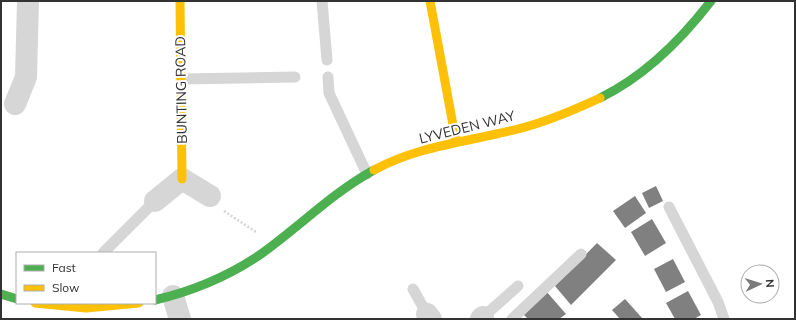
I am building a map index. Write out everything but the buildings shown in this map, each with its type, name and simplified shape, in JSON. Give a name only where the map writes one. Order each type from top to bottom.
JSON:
[{"type":"street","points":[[15,104],[26,77],[28,1]]},
{"type":"street","name":"BUNTING ROAD","points":[[180,1],[182,179]]},
{"type":"street","points":[[430,1],[456,141]]},
{"type":"street","name":"LYVEDEN WAY","points":[[164,298],[203,285],[251,261],[367,174],[400,159],[456,141],[521,128],[556,118],[590,104],[628,82],[653,64],[680,38],[711,1]]},
{"type":"street","points":[[155,201],[182,179],[210,196]]},
{"type":"street","points":[[1,294],[16,299]]},
{"type":"street","points":[[164,298],[180,319]]},
{"type":"street","points":[[45,304],[86,308],[128,304]]},
{"type":"lane","points":[[322,1],[327,60]]},
{"type":"lane","points":[[328,76],[329,93],[367,174]]},
{"type":"lane","points":[[181,79],[295,77]]},
{"type":"lane","points":[[104,252],[155,201]]},
{"type":"lane","points":[[669,207],[718,302],[724,319]]},
{"type":"lane","points":[[512,319],[581,254]]},
{"type":"lane","points":[[482,318],[518,286]]},
{"type":"lane","points":[[412,289],[429,317]]},
{"type":"path","points":[[210,196],[206,200],[254,230],[258,235]]},
{"type":"traffic: fast","points":[[600,98],[632,79],[661,56],[687,30],[711,1]]},
{"type":"traffic: fast","points":[[156,300],[210,282],[249,262],[275,244],[344,189],[374,170]]},
{"type":"traffic: fast","points":[[1,294],[16,299]]},
{"type":"traffic: slow","points":[[180,1],[182,179]]},
{"type":"traffic: slow","points":[[430,1],[456,141]]},
{"type":"traffic: slow","points":[[374,170],[408,155],[425,150],[536,124],[600,98]]},
{"type":"traffic: slow","points":[[45,304],[86,308],[128,304]]}]
